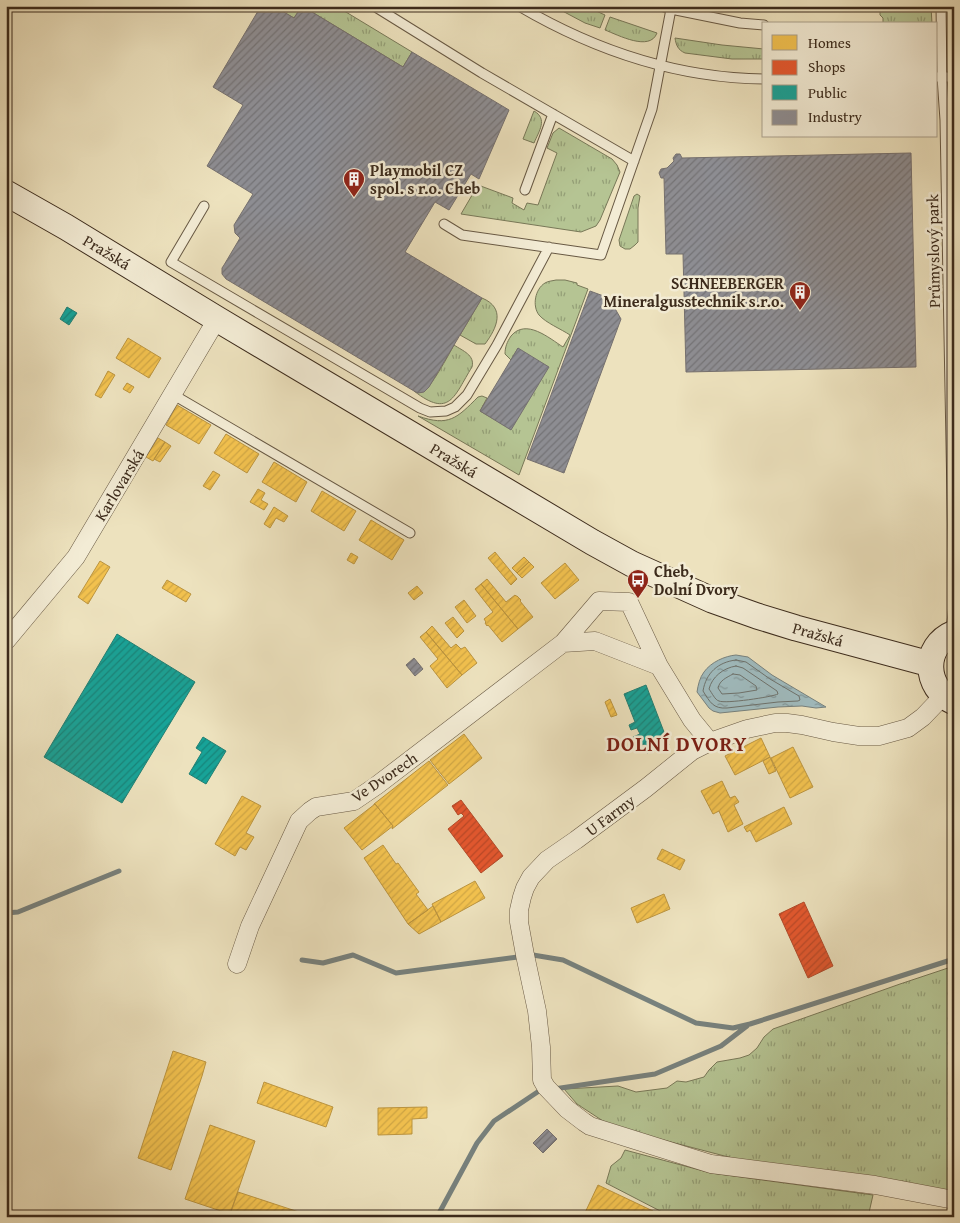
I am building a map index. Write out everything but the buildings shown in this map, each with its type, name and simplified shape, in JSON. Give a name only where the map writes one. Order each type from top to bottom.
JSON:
[{"type":"main road","name":"Pražská","points":[[6,193],[632,564],[712,600],[757,616],[930,664]]},
{"type":"main road","points":[[948,699],[936,687],[931,676],[930,664],[937,646],[943,639],[952,634]]},
{"type":"street","name":"Karlovarská","points":[[6,641],[76,557],[217,319]]},
{"type":"street","name":"Ve Dvorech","points":[[237,964],[250,926],[299,821],[316,807],[354,801],[376,786],[563,643],[599,601],[629,602],[659,666],[692,720],[710,742]]},
{"type":"street","points":[[563,643],[594,641],[659,666]]},
{"type":"street","name":"U Farmy","points":[[948,699],[908,728],[879,736],[859,736],[802,725],[775,723],[747,729],[710,742],[692,751],[646,788],[547,860],[531,878],[524,892],[519,910],[525,955],[537,1011],[542,1080],[546,1087],[567,1109],[584,1122],[590,1126],[711,1164],[875,1185],[954,1200]]},
{"type":"lane","points":[[374,6],[482,73],[634,161]]},
{"type":"lane","points":[[520,6],[597,46],[631,58],[691,72],[724,77],[762,79]]},
{"type":"lane","points":[[661,6],[740,23],[762,26]]},
{"type":"lane","name":"Průmyslový park","points":[[941,6],[939,77],[946,130],[954,605],[952,634]]},
{"type":"lane","points":[[444,224],[462,235],[601,255],[652,110],[671,9]]},
{"type":"lane","points":[[939,77],[954,77]]},
{"type":"lane","points":[[525,190],[553,114]]},
{"type":"lane","points":[[204,206],[171,262],[420,408],[430,412],[446,412],[455,407],[467,395],[497,345],[549,247]]},
{"type":"lane","points":[[172,394],[410,533]]},
{"type":"green space","points":[[291,6],[302,6],[294,18],[286,14]]},
{"type":"green space","points":[[302,6],[336,6],[412,52],[403,67]]},
{"type":"green space","points":[[553,6],[585,6],[605,15],[600,28],[585,23]]},
{"type":"green space","points":[[880,6],[931,6],[932,22],[883,22],[883,18],[880,15]]},
{"type":"green space","points":[[610,17],[657,33],[653,39],[648,41],[633,41],[605,30]]},
{"type":"green space","points":[[675,38],[762,49],[762,59],[732,59],[685,53],[676,43]]},
{"type":"green space","points":[[950,104],[954,104],[954,287]]},
{"type":"green space","points":[[534,111],[541,118],[541,125],[534,143],[523,139]]},
{"type":"green space","points":[[559,128],[612,159],[620,172],[596,226],[581,232],[461,214],[478,185],[513,198],[512,203],[524,210],[527,203],[538,205],[557,153],[547,148],[553,133]]},
{"type":"green space","points":[[637,194],[640,196],[638,242],[630,249],[625,249],[620,246],[619,240],[634,196]]},
{"type":"green space","points":[[556,280],[577,283],[577,285],[588,289],[519,475],[418,416],[438,421],[452,418],[478,397],[482,396],[487,398],[480,411],[511,429],[518,348],[511,360],[505,354],[511,336],[517,331],[530,329],[537,331],[563,347],[570,335],[542,318],[537,311],[535,303],[539,289],[546,282]]},
{"type":"green space","points":[[482,298],[490,302],[494,307],[497,319],[496,325],[485,344],[476,344],[460,335]]},
{"type":"green space","points":[[454,345],[472,359],[472,367],[455,395],[443,403],[436,403],[414,391],[422,392],[430,385]]},
{"type":"green space","points":[[954,966],[954,1192],[736,1159],[625,1130],[603,1121],[577,1104],[564,1089],[618,1086],[636,1092],[667,1088],[677,1081],[686,1082],[704,1077],[717,1062],[749,1055],[773,1029]]},
{"type":"green space","points":[[625,1150],[711,1173],[873,1195],[868,1217],[662,1217],[664,1213],[606,1183],[611,1166],[621,1158]]},
{"type":"water","points":[[736,655],[748,657],[772,675],[826,707],[778,707],[720,713],[713,711],[697,692],[700,679],[707,668],[714,662]]},
{"type":"waterway","points":[[6,913],[18,912],[119,871]]},
{"type":"waterway","points":[[302,960],[323,963],[353,955],[396,973],[518,957]]},
{"type":"waterway","points":[[533,955],[563,960],[696,1023],[733,1028],[954,959]]},
{"type":"waterway","points":[[554,1089],[655,1074],[721,1046],[747,1026]]},
{"type":"waterway","points":[[437,1217],[477,1143],[494,1121],[539,1091],[543,1091]]},
{"type":"place","name":"Playmobil CZ spol. s r.o. Cheb","points":[[354,198]]},
{"type":"place","name":"SCHNEEBERGER Mineralgusstechnik s.r.o.","points":[[800,311]]},
{"type":"place","name":"Cheb, Dolní Dvory","points":[[638,599]]},
{"type":"district","name":"DOLNÍ DVORY","points":[[677,743]]}]
